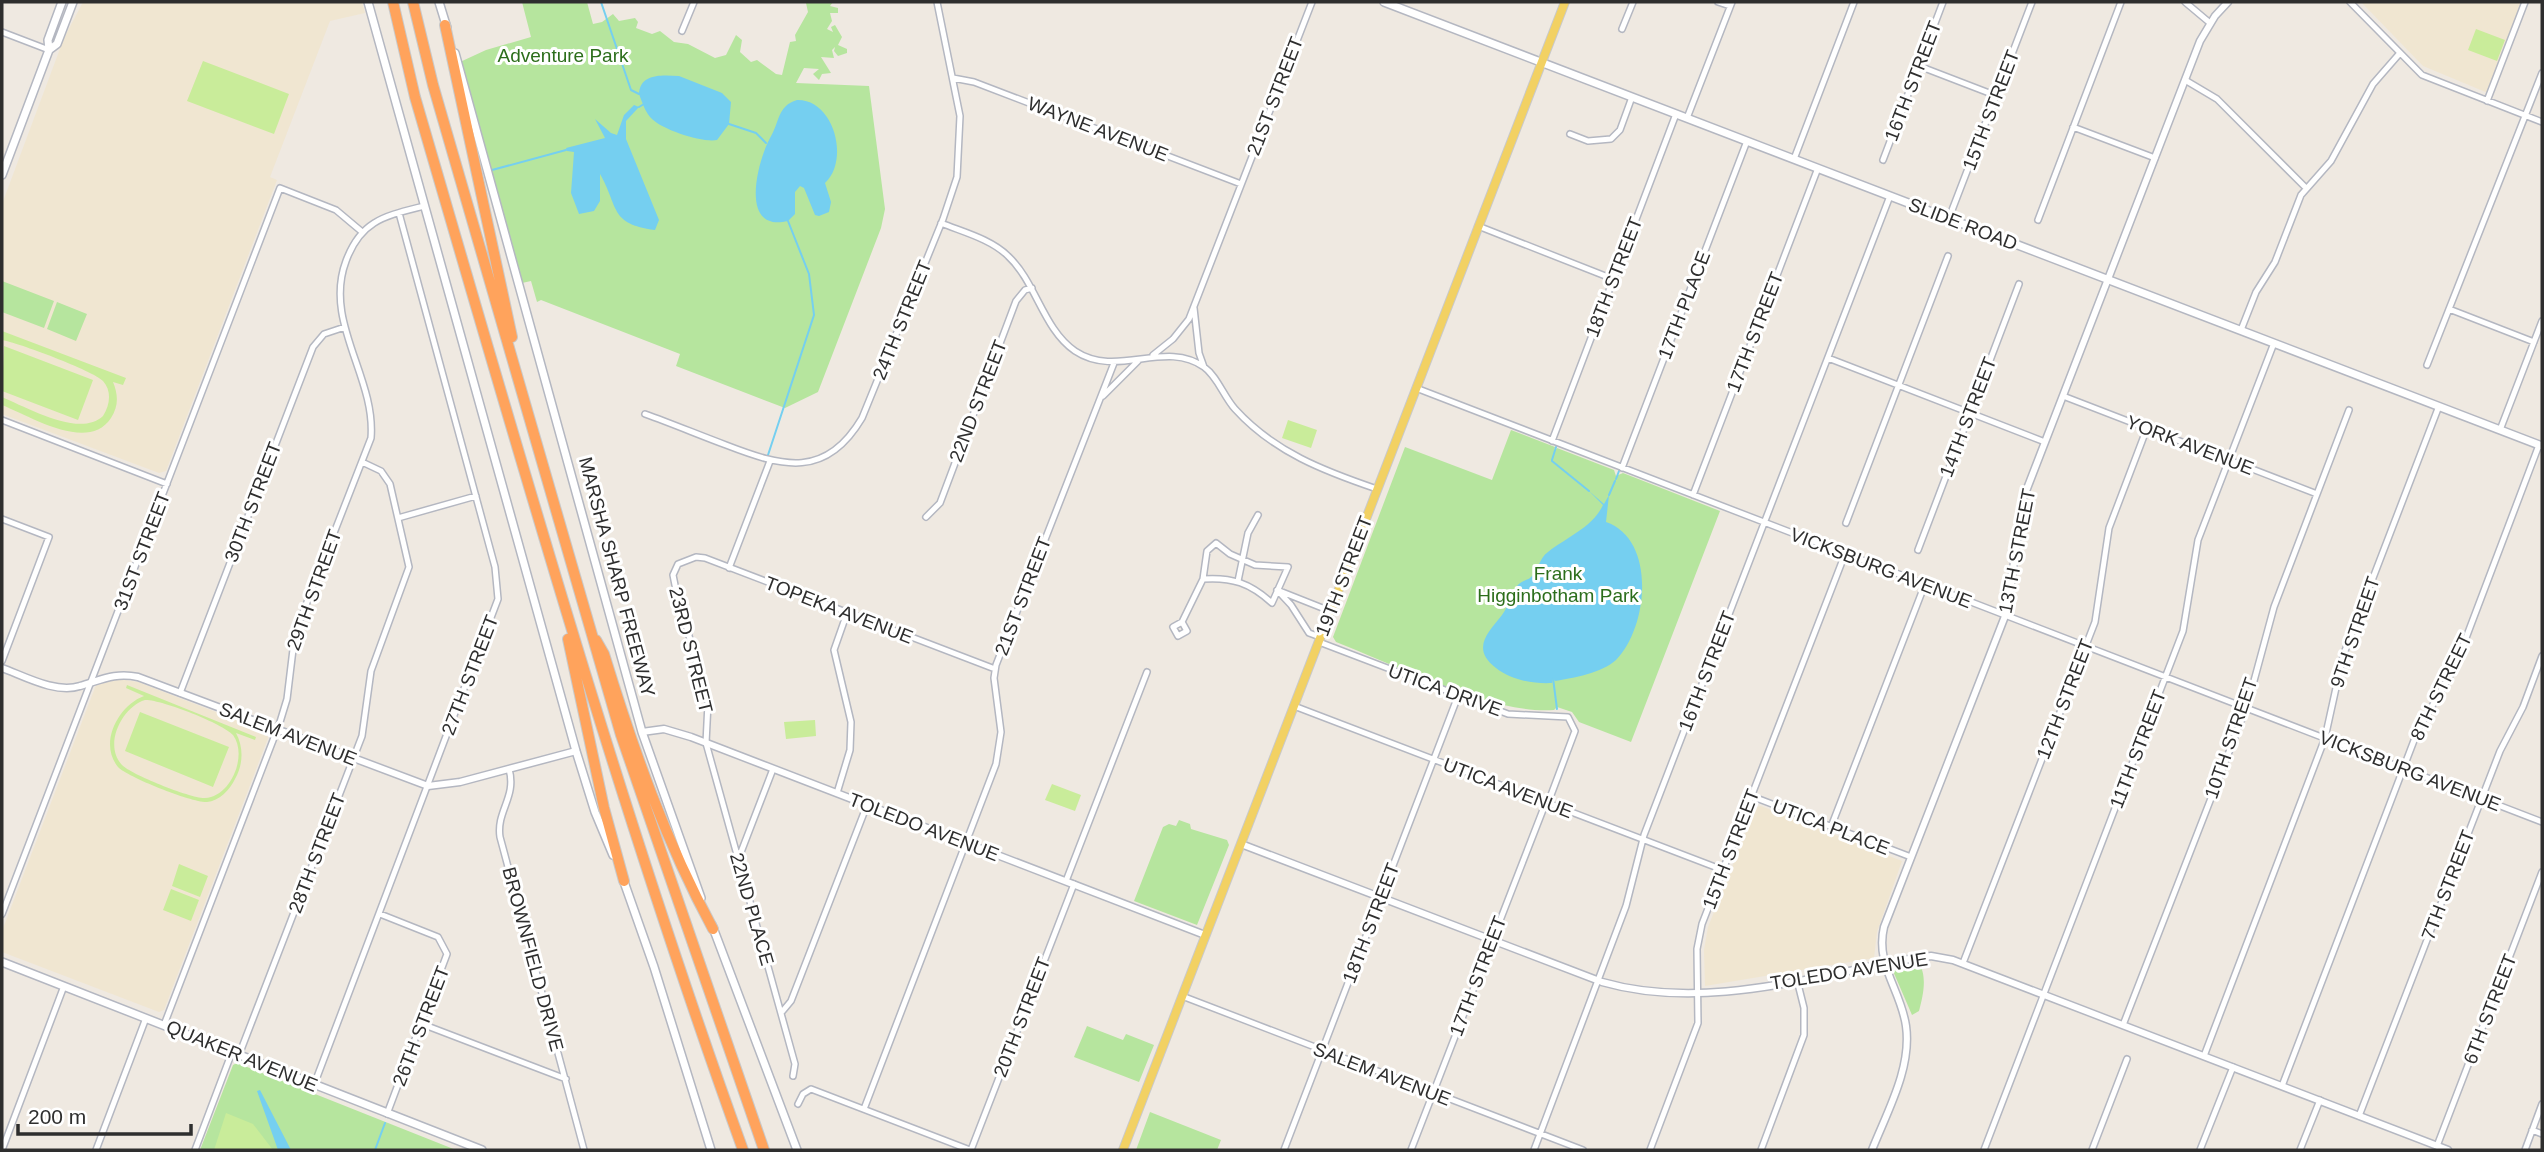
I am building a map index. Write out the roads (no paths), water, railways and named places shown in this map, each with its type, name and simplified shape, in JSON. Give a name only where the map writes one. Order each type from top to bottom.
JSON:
[{"type":"highway","points":[[393,2],[415,97],[551,560],[644,865],[741,1150]]},
{"type":"highway","name":"MARSHA SHARP FREEWAY","points":[[412,2],[433,85],[625,748],[764,1150]]},
{"type":"highway","points":[[446,25],[512,332],[511,352]]},
{"type":"highway","points":[[551,560],[604,808],[624,881]]},
{"type":"highway","points":[[587,624],[604,654],[634,750],[662,819],[713,929]]},
{"type":"main road","points":[[2,175],[49,50],[48,40],[62,2]]},
{"type":"main road","points":[[49,50],[57,44],[73,2]]},
{"type":"main road","points":[[368,2],[576,751],[595,812],[624,881],[654,967],[711,1150]]},
{"type":"main road","name":"MARSHA SHARP FREEWAY","points":[[439,2],[642,732],[797,1150]]},
{"type":"main road","name":"SLIDE ROAD","points":[[1384,2],[1401,5],[1541,62],[2541,445]]},
{"type":"main road","name":"19TH STREET","points":[[1123,1150],[1564,2]]},
{"type":"main road","name":"QUAKER AVENUE","points":[[2,962],[481,1150]]},
{"type":"street","points":[[682,31],[694,2]]},
{"type":"street","name":"24TH STREET","points":[[770,461],[807,463],[824,457],[853,434],[862,418],[941,223],[957,177],[960,116],[936,2]]},
{"type":"street","name":"21ST STREET","points":[[1150,357],[1173,340],[1194,307],[1312,2]]},
{"type":"street","points":[[1622,29],[1633,2]]},
{"type":"street","points":[[1687,118],[1731,4],[1718,2]]},
{"type":"street","points":[[1794,159],[1854,2]]},
{"type":"street","name":"16TH STREET","points":[[1883,160],[1943,2]]},
{"type":"street","name":"15TH STREET","points":[[1949,218],[2032,2]]},
{"type":"street","points":[[2038,220],[2121,2]]},
{"type":"street","points":[[2185,2],[2210,23]]},
{"type":"street","name":"13TH STREET","points":[[1872,1150],[1906,1057],[1903,1010],[1884,963],[1884,927],[2006,615],[2013,586],[2023,499],[2185,80],[2210,23],[2228,2]]},
{"type":"street","points":[[2350,2],[2422,75],[2542,122]]},
{"type":"street","points":[[2487,101],[2525,2]]},
{"type":"street","points":[[2,32],[49,50]]},
{"type":"street","points":[[2241,330],[2256,292],[2275,262],[2296,204],[2306,188],[2331,161],[2373,84],[2400,53]]},
{"type":"street","points":[[1919,66],[1997,96]]},
{"type":"street","points":[[2427,365],[2542,73]]},
{"type":"street","name":"WAYNE AVENUE","points":[[953,78],[974,82],[1241,184]]},
{"type":"street","points":[[2185,80],[2217,99],[2306,188]]},
{"type":"street","points":[[1570,134],[1587,141],[1611,139],[1620,130],[1632,97]]},
{"type":"street","name":"18TH STREET","points":[[1552,441],[1676,114]]},
{"type":"street","points":[[2073,127],[2155,158]]},
{"type":"street","name":"17TH PLACE","points":[[1622,468],[1747,141]]},
{"type":"street","name":"17TH STREET","points":[[1693,495],[1818,168]]},
{"type":"street","name":"31ST STREET","points":[[2,914],[280,188],[336,210],[361,231]]},
{"type":"street","name":"16TH STREET","points":[[1534,1150],[1633,883],[1643,840],[1890,196]]},
{"type":"street","points":[[361,231],[374,221],[424,206]]},
{"type":"street","name":"27TH STREET","points":[[314,1085],[498,599],[495,567],[399,213]]},
{"type":"street","points":[[941,223],[1007,254],[1032,288],[1059,335],[1073,350],[1090,358],[1114,363],[1150,357],[1174,358],[1204,367],[1234,409],[1273,443],[1315,467],[1377,489]]},
{"type":"street","points":[[1478,226],[1614,279]]},
{"type":"street","name":"29TH STREET","points":[[164,1025],[277,730],[287,699],[295,633],[362,462],[372,426],[339,301],[341,276],[361,231]]},
{"type":"street","points":[[1846,523],[1948,256]]},
{"type":"street","name":"14TH STREET","points":[[1918,550],[2019,284]]},
{"type":"street","name":"22ND STREET","points":[[926,517],[940,503],[1016,301],[1025,290],[1032,288]]},
{"type":"street","name":"21ST STREET","points":[[1194,307],[1199,353],[1204,367]]},
{"type":"street","points":[[2449,309],[2535,342]]},
{"type":"street","points":[[2500,430],[2542,321]]},
{"type":"street","name":"30TH STREET","points":[[180,693],[313,347],[324,334],[345,327]]},
{"type":"street","name":"11TH STREET","points":[[1984,1150],[2187,616],[2198,540],[2274,343]]},
{"type":"street","points":[[1828,358],[2045,442]]},
{"type":"street","points":[[1099,401],[1138,361]]},
{"type":"street","name":"21ST STREET","points":[[864,1109],[966,843],[999,748],[1001,732],[995,670],[1114,363]]},
{"type":"street","name":"VICKSBURG AVENUE","points":[[1416,388],[2542,822]]},
{"type":"street","name":"YORK AVENUE","points":[[2063,396],[2317,494]]},
{"type":"street","name":"9TH STREET","points":[[2204,1056],[2325,738],[2343,656],[2439,406]]},
{"type":"street","name":"10TH STREET","points":[[2123,1025],[2246,708],[2274,607],[2349,410]]},
{"type":"street","points":[[646,414],[770,461],[729,568]]},
{"type":"street","points":[[2,420],[167,484]]},
{"type":"street","name":"12TH STREET","points":[[1963,963],[2099,610],[2109,528],[2147,428]]},
{"type":"street","name":"8TH STREET","points":[[2282,1086],[2426,713],[2455,667],[2541,445]]},
{"type":"street","name":"28TH STREET","points":[[195,1150],[353,759],[367,719],[371,671],[409,567],[386,476],[376,467],[362,462]]},
{"type":"street","points":[[398,518],[476,496]]},
{"type":"street","points":[[1238,580],[1248,533],[1258,515]]},
{"type":"street","points":[[2,519],[49,537],[2,660]]},
{"type":"street","points":[[1182,622],[1203,579],[1205,558],[1213,544],[1220,544],[1230,554],[1255,565],[1288,567],[1272,603],[1238,580],[1223,577],[1203,579]]},
{"type":"street","name":"15TH STREET","points":[[1650,1150],[1697,1029],[1700,934],[1845,554]]},
{"type":"street","name":"TOPEKA AVENUE","points":[[683,561],[696,557],[729,568],[995,670]]},
{"type":"street","name":"23RD STREET","points":[[683,561],[673,575],[708,703],[706,743]]},
{"type":"street","points":[[1831,827],[1925,584]]},
{"type":"street","points":[[1278,590],[1330,611]]},
{"type":"street","points":[[1278,590],[1292,605],[1306,629],[1319,639]]},
{"type":"street","points":[[837,793],[850,750],[851,722],[834,650],[847,613]]},
{"type":"street","name":"UTICA DRIVE","points":[[1319,639],[1508,714],[1561,715],[1573,721]]},
{"type":"street","name":"7TH STREET","points":[[2359,1116],[2481,798],[2500,751],[2523,707],[2542,656]]},
{"type":"street","name":"SALEM AVENUE","points":[[2,668],[56,687],[80,687],[92,680],[127,675],[428,786],[460,782],[576,751]]},
{"type":"street","name":"20TH STREET","points":[[970,1150],[1147,672]]},
{"type":"street","name":"18TH STREET","points":[[1284,1150],[1458,696]]},
{"type":"street","name":"UTICA AVENUE","points":[[1294,706],[1723,870]]},
{"type":"street","name":"17TH STREET","points":[[1411,1150],[1575,734],[1573,721]]},
{"type":"street","name":"TOLEDO AVENUE","points":[[642,732],[664,729],[706,743],[1205,935]]},
{"type":"street","name":"22ND PLACE","points":[[706,743],[794,1064],[793,1076]]},
{"type":"street","name":"BROWNFIELD DRIVE","points":[[509,769],[513,787],[500,824],[500,837],[584,1150]]},
{"type":"street","points":[[738,860],[773,769]]},
{"type":"street","name":"UTICA PLACE","points":[[1751,796],[1911,858]]},
{"type":"street","points":[[780,1013],[791,1002],[867,805]]},
{"type":"street","name":"TOLEDO AVENUE","points":[[1241,844],[1598,981],[1659,993],[1698,995],[1931,956],[1963,963],[2448,1150]]},
{"type":"street","name":"6TH STREET","points":[[2437,1146],[2542,872]]},
{"type":"street","name":"26TH STREET","points":[[380,914],[439,938],[447,950],[447,959],[387,1114]]},
{"type":"street","points":[[1761,1150],[1804,1035],[1804,1008],[1797,979]]},
{"type":"street","points":[[2,1150],[64,986]]},
{"type":"street","name":"SALEM AVENUE","points":[[1182,996],[1583,1150]]},
{"type":"street","points":[[96,1150],[146,1018]]},
{"type":"street","points":[[422,1024],[566,1079]]},
{"type":"street","points":[[2092,1150],[2127,1059]]},
{"type":"street","points":[[2200,1150],[2233,1067]]},
{"type":"street","points":[[798,1104],[803,1094],[811,1089],[970,1150]]},
{"type":"street","points":[[2300,1150],[2320,1100]]},
{"type":"street","points":[[2525,1150],[2542,1104]]},
{"type":"street","points":[[2532,1130],[2542,1134]]},
{"type":"water","points":[[679,76],[722,93],[731,102],[729,124],[717,140],[702,140],[674,131],[657,123],[644,108],[639,94],[643,82],[653,77]]},
{"type":"water","points":[[797,100],[810,102],[820,109],[834,132],[836,160],[825,183],[831,202],[829,212],[815,215],[804,188],[800,186],[795,192],[795,214],[788,221],[772,222],[762,216],[757,206],[757,177],[765,148],[782,110]]},
{"type":"water","points":[[634,105],[639,107],[626,121],[626,139],[659,220],[655,230],[640,227],[622,218],[600,174],[600,201],[594,211],[579,214],[571,193],[574,152],[567,151],[566,148],[605,138],[595,119],[617,135],[624,115]]},
{"type":"water","points":[[1589,491],[1604,504],[1609,495],[1606,522],[1622,531],[1633,546],[1640,564],[1641,606],[1627,645],[1616,660],[1595,672],[1555,681],[1553,678],[1552,683],[1530,682],[1508,676],[1488,661],[1484,654],[1484,640],[1504,612],[1517,586],[1533,575],[1545,555],[1586,526],[1599,513],[1603,505]]},
{"type":"water","points":[[260,1090],[291,1150],[278,1150],[257,1091]]},
{"type":"waterway","points":[[601,2],[631,90],[639,94]]},
{"type":"waterway","points":[[639,107],[644,104]]},
{"type":"waterway","points":[[729,124],[756,133],[766,143]]},
{"type":"waterway","points":[[492,170],[566,150]]},
{"type":"waterway","points":[[768,455],[814,315],[809,274],[788,221]]},
{"type":"waterway","points":[[1552,460],[1556,447]]},
{"type":"waterway","points":[[1552,461],[1589,491]]},
{"type":"waterway","points":[[1616,479],[1619,471]]},
{"type":"waterway","points":[[1609,495],[1615,481]]},
{"type":"waterway","points":[[1553,678],[1557,709]]},
{"type":"waterway","points":[[375,1150],[385,1123]]},
{"type":"park label","name":"Adventure Park","points":[[563,55]]},
{"type":"park label","name":"Frank Higginbotham Park","points":[[1558,584]]}]
